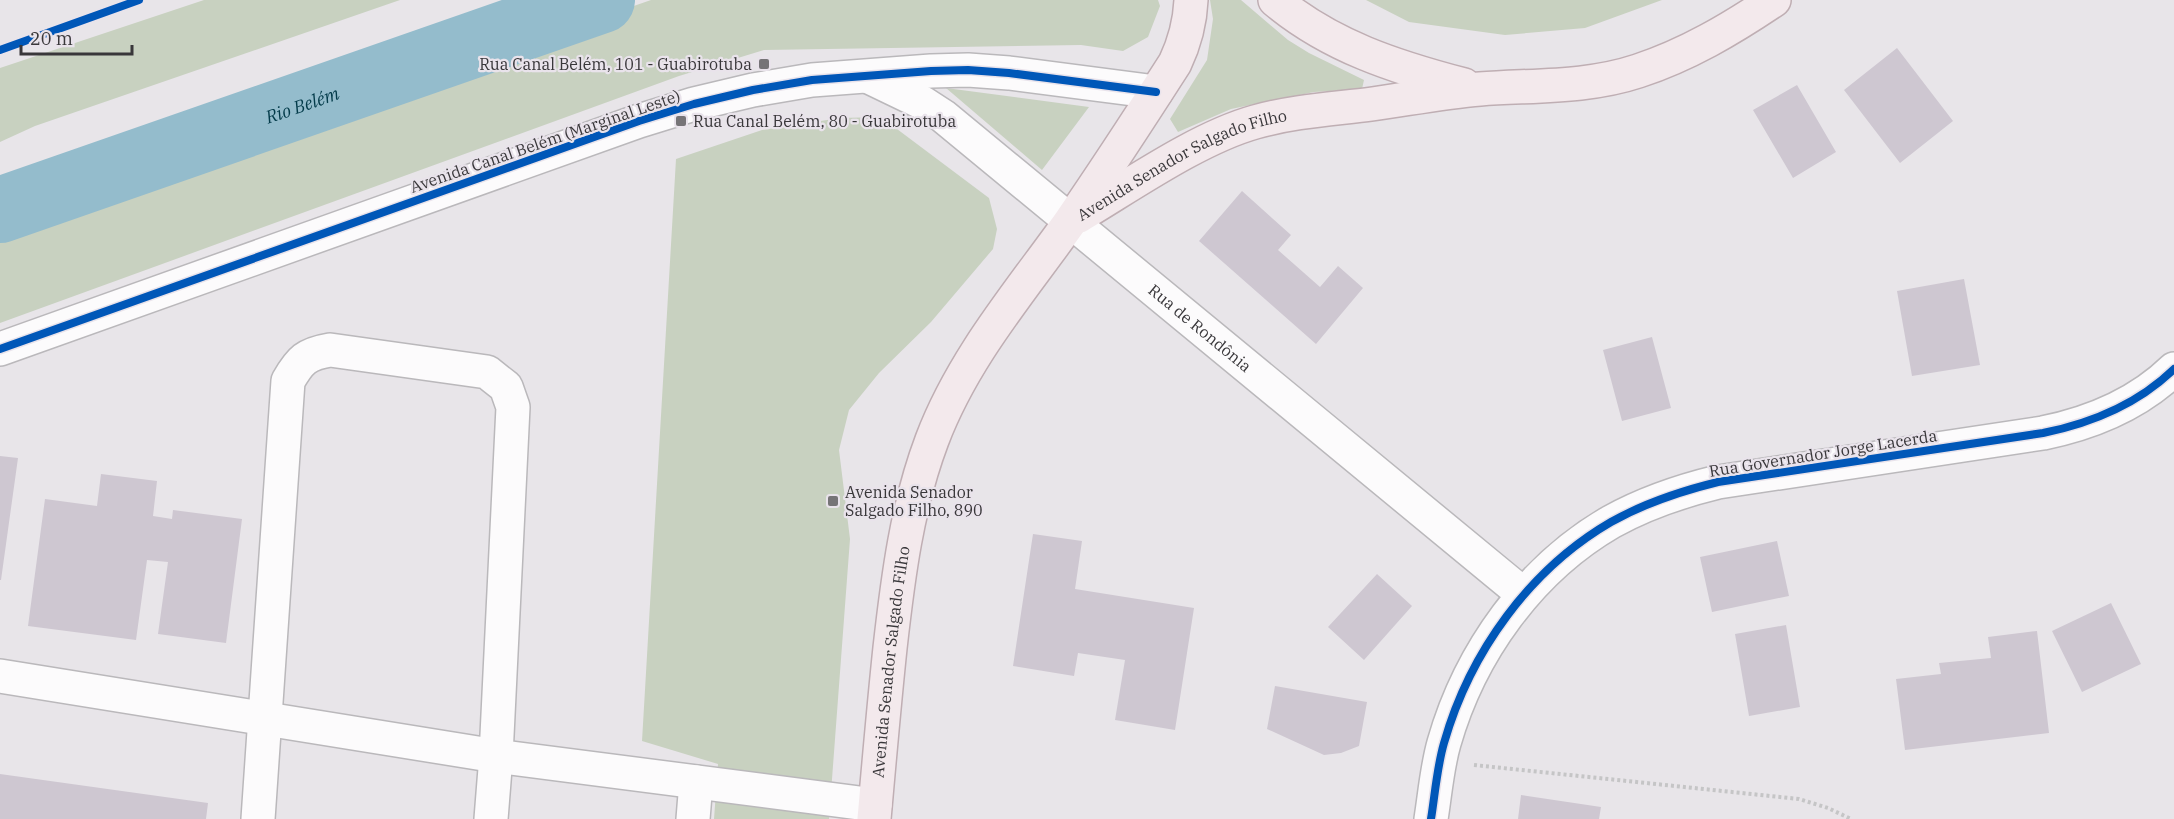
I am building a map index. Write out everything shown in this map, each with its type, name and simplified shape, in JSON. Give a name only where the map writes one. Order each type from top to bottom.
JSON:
[{"type":"main road","points":[[1070,221],[1156,92],[1185,42],[1191,0]]},
{"type":"main road","points":[[1275,0],[1320,33],[1362,54],[1407,70],[1480,89]]},
{"type":"main road","name":"Avenida Senador Salgado Filho","points":[[874,812],[888,663],[903,547],[915,491],[933,439],[955,389],[976,352],[1070,221],[1193,149],[1253,122],[1302,111],[1480,89],[1596,82],[1637,72],[1688,51],[1734,27],[1774,0]]},
{"type":"street","name":"Avenida Canal Belém (Marginal Leste)","points":[[0,349],[639,121],[694,104],[753,90],[812,80],[968,70],[1156,92]]},
{"type":"street","name":"Rua de Rondônia","points":[[868,76],[923,103],[943,116],[1523,594]]},
{"type":"street","points":[[258,819],[288,381],[298,364],[312,353],[330,350],[487,372],[506,387],[513,407],[491,819]]},
{"type":"street","name":"Rua Governador Jorge Lacerda","points":[[1431,819],[1440,762],[1451,721],[1468,681],[1491,640],[1523,594],[1579,543],[1612,521],[1646,504],[1681,491],[1718,482],[2077,426],[2110,413],[2142,394],[2174,369]]},
{"type":"street","points":[[0,676],[496,756],[696,782],[874,812]]},
{"type":"street","points":[[693,819],[696,782]]},
{"type":"path","points":[[1440,762],[1789,797],[1828,808],[1851,819]]},
{"type":"green space","points":[[204,0],[400,0],[35,126],[0,142],[0,68]]},
{"type":"green space","points":[[651,0],[1158,0],[1160,6],[1148,37],[1123,51],[1081,45],[764,50],[679,76],[0,323],[0,227]]},
{"type":"green space","points":[[1210,0],[1241,0],[1288,40],[1364,80],[1362,89],[1314,92],[1231,109],[1178,132],[1170,119],[1207,60],[1213,19]]},
{"type":"green space","points":[[1366,0],[1662,0],[1585,28],[1505,35],[1409,22]]},
{"type":"green space","points":[[946,88],[1089,107],[1042,170]]},
{"type":"green space","points":[[881,117],[989,198],[997,229],[993,249],[931,322],[879,373],[849,410],[839,450],[850,539],[829,819],[714,819],[718,764],[642,741],[676,159],[762,130],[840,118]]},
{"type":"building","points":[[1897,48],[1953,121],[1900,163],[1844,90]]},
{"type":"building","points":[[1797,85],[1836,152],[1793,178],[1753,110]]},
{"type":"building","points":[[1242,191],[1291,235],[1278,250],[1320,287],[1338,266],[1363,288],[1316,344],[1199,241]]},
{"type":"building","points":[[1964,279],[1980,365],[1912,376],[1897,291]]},
{"type":"building","points":[[1652,337],[1671,408],[1622,421],[1603,350]]},
{"type":"building","points":[[0,456],[18,458],[1,580],[0,580]]},
{"type":"building","points":[[101,474],[157,481],[153,516],[172,519],[173,510],[242,519],[226,643],[158,634],[168,562],[147,560],[136,640],[28,626],[45,499],[97,506]]},
{"type":"building","points":[[1033,534],[1082,541],[1075,589],[1194,608],[1175,730],[1115,720],[1125,660],[1078,653],[1074,676],[1013,666]]},
{"type":"building","points":[[1777,541],[1789,596],[1712,612],[1700,557]]},
{"type":"building","points":[[1377,574],[1412,606],[1364,660],[1328,627]]},
{"type":"building","points":[[2111,603],[2141,664],[2082,692],[2052,631]]},
{"type":"building","points":[[1786,625],[1800,707],[1749,716],[1735,634]]},
{"type":"building","points":[[2037,631],[2049,733],[1905,750],[1896,679],[1941,674],[1939,663],[1991,658],[1988,637]]},
{"type":"building","points":[[1275,686],[1367,702],[1359,746],[1341,753],[1324,755],[1267,729]]},
{"type":"building","points":[[0,774],[208,803],[206,819],[0,819]]},
{"type":"building","points":[[1521,795],[1601,807],[1599,819],[1518,819]]},
{"type":"waterway","name":"Rio Belém","points":[[0,210],[602,0]]},
{"type":"cycle path","points":[[0,50],[139,0]]},
{"type":"cycle path","points":[[0,349],[639,121],[694,104],[753,90],[812,80],[968,70],[1156,92]]},
{"type":"cycle path","points":[[1431,819],[1444,743],[1455,709],[1487,645],[1529,589],[1554,564],[1582,541],[1611,522],[1663,498],[1718,482],[2061,429],[2113,411],[2145,393],[2174,369]]},
{"type":"place","name":"Rua Canal Belém, 101 - Guabirotuba","points":[[764,64]]},
{"type":"place","name":"Rua Canal Belém, 80 - Guabirotuba","points":[[681,121]]},
{"type":"place","name":"Avenida Senador Salgado Filho, 890","points":[[833,501]]}]
